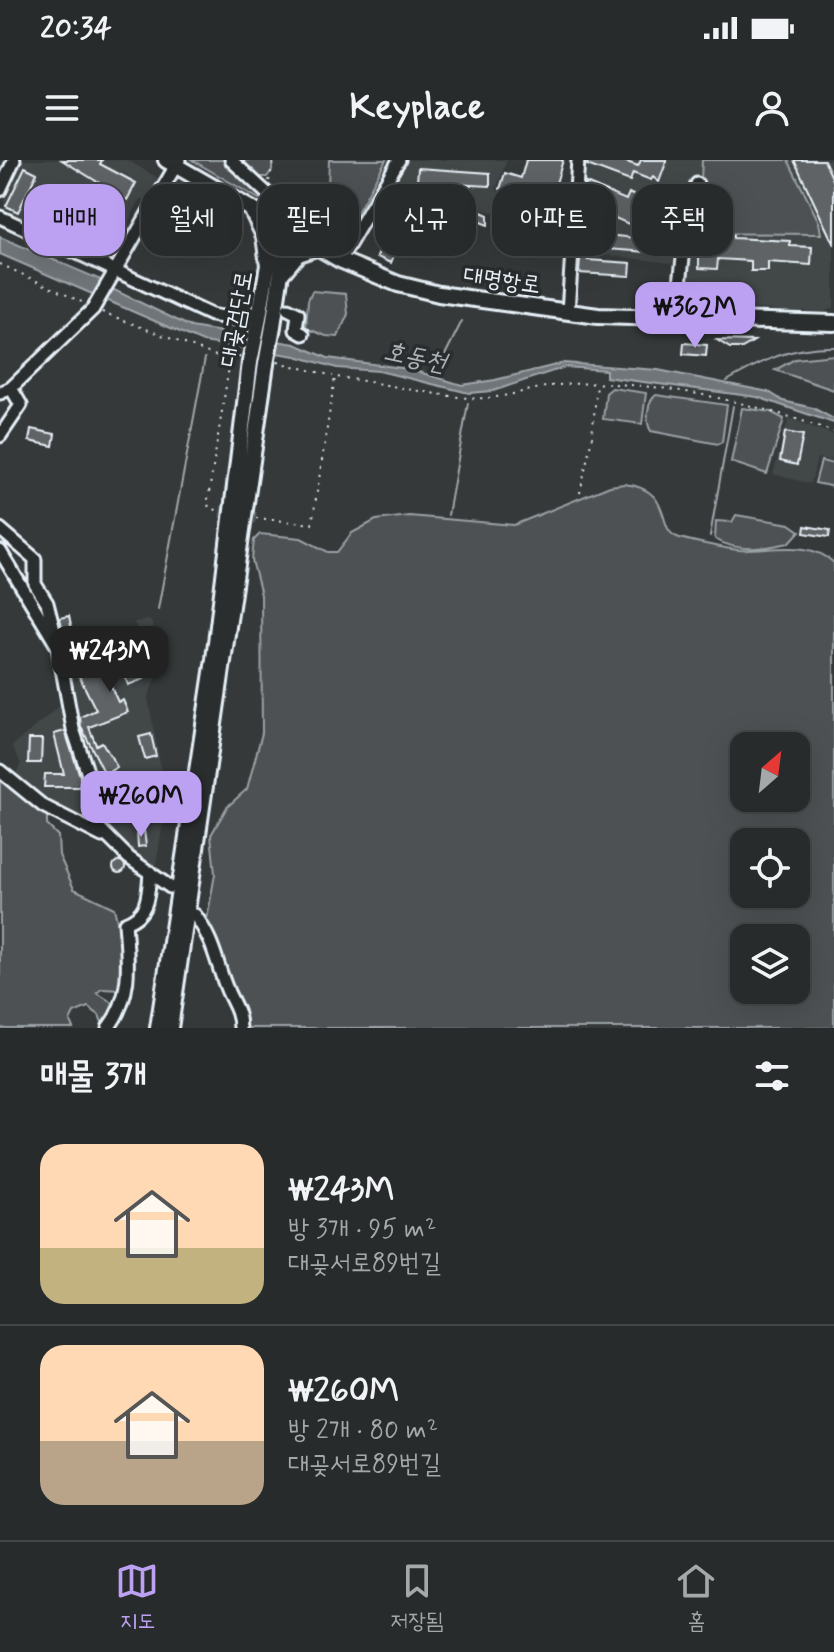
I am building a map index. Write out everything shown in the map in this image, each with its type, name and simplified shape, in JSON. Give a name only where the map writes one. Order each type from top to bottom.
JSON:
[{"type":"main road","name":"대명항로","points":[[174,162],[258,212]]},
{"type":"main road","points":[[251,208],[264,236],[268,265]]},
{"type":"main road","name":"대곶검단로","points":[[158,1028],[214,659],[247,360],[258,323],[268,265],[274,256]]},
{"type":"main road","name":"대곶검단로","points":[[170,1028],[179,943],[220,700],[273,326],[286,256]]},
{"type":"main road","points":[[282,274],[296,256]]},
{"type":"main road","name":"대명항로","points":[[332,256],[398,284],[439,294],[568,312],[832,321]]},
{"type":"street","points":[[0,190],[14,160]]},
{"type":"street","points":[[231,160],[258,184]]},
{"type":"street","points":[[340,260],[399,160]]},
{"type":"street","name":"대명항로","points":[[568,312],[578,160]]},
{"type":"street","points":[[0,436],[21,405],[5,391],[95,306],[116,273],[174,162]]},
{"type":"street","points":[[0,217],[178,301],[227,319],[234,319],[248,302]]},
{"type":"street","points":[[676,318],[683,256]]},
{"type":"street","points":[[288,309],[298,314],[296,330],[303,334]]},
{"type":"street","points":[[0,529],[35,559],[35,584],[47,603],[76,740],[90,783],[94,818],[103,836]]},
{"type":"street","points":[[0,551],[58,647]]},
{"type":"street","points":[[0,771],[43,806],[103,836],[170,887]]},
{"type":"street","points":[[108,1028],[122,1010],[127,994],[125,923],[137,919],[146,909],[150,872]]},
{"type":"street","points":[[195,915],[218,956],[228,991],[240,1014],[240,1028]]},
{"type":"path","points":[[266,184],[272,177],[274,160]]},
{"type":"path","points":[[0,264],[221,358],[247,360]]},
{"type":"path","points":[[220,512],[207,505],[229,367],[221,358]]},
{"type":"path","points":[[268,363],[470,398],[505,396],[566,384],[597,383],[757,405],[834,432]]},
{"type":"path","points":[[256,518],[312,524],[335,377]]},
{"type":"path","points":[[580,493],[592,437],[597,383]]},
{"type":"shaded area","points":[[20,160],[127,160],[160,179],[157,184],[141,184],[141,200],[125,228],[125,184],[24,184],[24,221],[5,212],[4,198]]},
{"type":"shaded area","points":[[192,160],[228,160],[258,190],[258,198],[242,189],[242,184],[233,184]]},
{"type":"shaded area","points":[[239,160],[272,160],[272,170],[267,177],[258,177]]},
{"type":"shaded area","points":[[329,160],[386,160],[359,209],[359,184],[328,184]]},
{"type":"shaded area","points":[[404,160],[507,160],[498,184],[492,184],[492,213],[476,207],[476,184],[389,184]]},
{"type":"shaded area","points":[[581,160],[702,160],[700,184],[632,184],[632,256],[680,256],[678,264],[613,256],[616,256],[616,184],[579,184]]},
{"type":"shaded area","points":[[702,160],[788,160],[819,222],[821,234],[733,233],[733,184],[700,184]]},
{"type":"shaded area","points":[[788,160],[834,160],[834,307],[825,312],[786,311],[684,303],[687,256],[733,256],[733,232],[823,231]]},
{"type":"shaded area","points":[[0,237],[24,247],[24,256],[45,256],[101,280],[114,290],[191,327],[295,344],[328,358],[409,369],[462,385],[564,363],[658,370],[769,392],[783,401],[813,408],[834,419],[834,423],[757,397],[606,377],[606,370],[565,367],[493,391],[469,393],[379,371],[337,368],[296,356],[203,342],[0,254]]},
{"type":"shaded area","points":[[312,291],[346,294],[348,314],[338,337],[306,328],[308,300]]},
{"type":"shaded area","points":[[834,355],[834,390],[775,370],[795,359]]},
{"type":"shaded area","points":[[612,388],[646,393],[642,424],[603,419],[606,393]]},
{"type":"shaded area","points":[[656,395],[727,405],[722,442],[718,444],[651,431],[648,412]]},
{"type":"shaded area","points":[[742,408],[771,412],[784,419],[767,474],[731,462]]},
{"type":"shaded area","points":[[789,418],[834,435],[834,461],[817,458],[811,484],[773,474]]},
{"type":"shaded area","points":[[821,461],[834,464],[834,487],[815,483]]},
{"type":"shaded area","points":[[624,484],[650,493],[657,501],[671,533],[677,537],[738,550],[800,548],[824,555],[834,563],[834,1028],[240,1028],[205,931],[215,874],[211,835],[227,807],[247,789],[262,733],[261,595],[252,560],[254,540],[260,534],[301,538],[328,552],[337,552],[352,533],[376,520],[409,516],[514,525],[610,486]]},
{"type":"shaded area","points":[[736,515],[790,524],[800,531],[789,543],[761,548],[742,548],[715,539],[716,521],[732,522]]},
{"type":"shaded area","points":[[150,620],[166,652],[148,698],[167,800],[155,871],[129,855],[101,825],[64,660],[138,632],[134,622]]},
{"type":"shaded area","points":[[64,702],[86,778],[90,826],[45,804],[13,777],[21,764],[12,746]]},
{"type":"shaded area","points":[[0,775],[47,814],[47,825],[58,836],[59,855],[74,889],[114,908],[120,934],[123,990],[102,989],[97,993],[119,1007],[104,1027],[99,1015],[88,1007],[74,1013],[70,1021],[73,1028],[0,1028]]},
{"type":"building","points":[[62,160],[102,160],[100,164],[136,183],[127,200],[125,184],[101,184]]},
{"type":"building","points":[[526,160],[563,160],[556,184],[502,184],[505,173],[521,178]]},
{"type":"building","points":[[589,160],[621,160],[638,166],[641,160],[667,160],[659,182],[653,177],[651,180],[633,173],[630,181],[587,165]]},
{"type":"building","points":[[794,160],[824,160],[834,182],[834,245]]},
{"type":"building","points":[[25,167],[37,173],[32,184],[24,184],[24,200],[18,212],[6,206]]},
{"type":"building","points":[[418,168],[490,173],[490,186],[417,182]]},
{"type":"building","points":[[629,193],[632,195],[631,225],[616,218],[616,196],[626,200]]},
{"type":"building","points":[[476,210],[488,215],[488,225],[476,220]]},
{"type":"building","points":[[616,236],[632,238],[632,251],[616,250]]},
{"type":"building","points":[[733,238],[790,241],[790,246],[812,247],[811,265],[768,262],[768,271],[751,271],[751,261],[718,259],[717,269],[699,268],[699,256],[733,256]]},
{"type":"building","points":[[377,256],[394,256],[391,263]]},
{"type":"building","points":[[580,256],[590,256],[588,260],[631,263],[630,276],[579,273]]},
{"type":"building","points":[[717,340],[754,341],[742,348],[730,348]]},
{"type":"building","points":[[684,343],[707,345],[706,356],[683,354]]},
{"type":"building","points":[[31,429],[55,434],[53,446],[29,441]]},
{"type":"building","points":[[785,432],[803,435],[797,465],[780,461]]},
{"type":"building","points":[[805,526],[830,530],[829,537],[804,533]]},
{"type":"building","points":[[69,616],[74,640],[65,641],[60,618]]},
{"type":"building","points":[[152,641],[158,655],[138,663],[144,679],[128,685],[122,669],[106,676],[118,702],[123,700],[128,712],[89,727],[96,745],[102,742],[117,767],[105,774],[81,727],[80,717],[96,710],[77,672]]},
{"type":"building","points":[[65,731],[80,776],[80,787],[44,787],[45,774],[64,774],[54,734]]},
{"type":"building","points":[[151,734],[156,756],[145,759],[139,737]]},
{"type":"building","points":[[29,739],[42,739],[41,763],[28,763]]},
{"type":"building","points":[[129,788],[144,815],[132,821],[117,795]]},
{"type":"building","points":[[144,830],[146,846],[138,847],[137,831]]},
{"type":"building","points":[[119,861],[125,867],[119,873],[113,867]]},
{"type":"waterway","name":"호동천","points":[[434,377],[462,321]]},
{"type":"waterway","points":[[727,381],[778,356],[805,349],[834,347]]},
{"type":"waterway","points":[[158,609],[205,358]]},
{"type":"waterway","points":[[448,515],[468,403]]},
{"type":"waterway","points":[[710,536],[733,406]]},
{"type":"tunnel","points":[[220,512],[256,518]]}]
